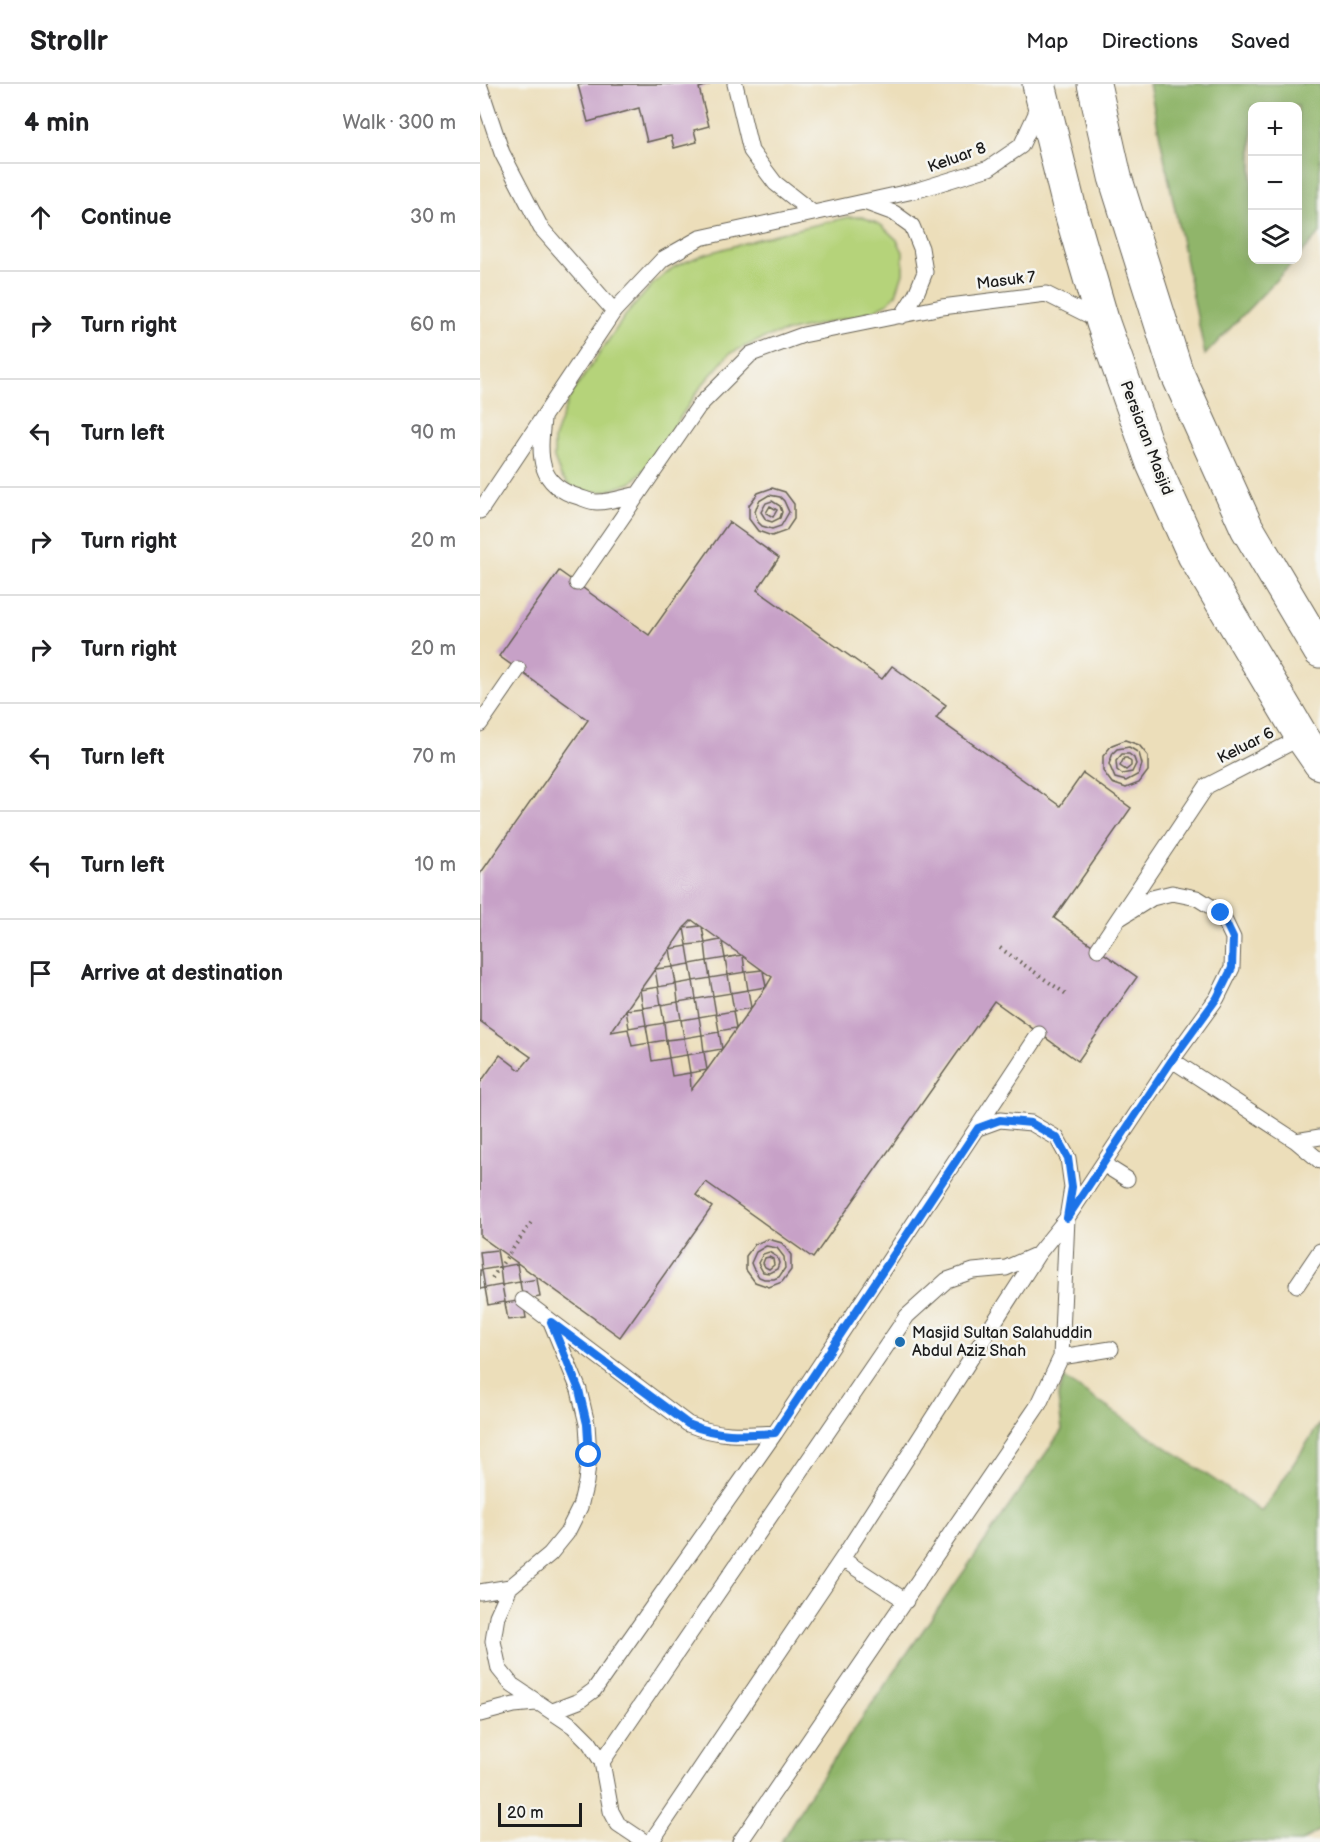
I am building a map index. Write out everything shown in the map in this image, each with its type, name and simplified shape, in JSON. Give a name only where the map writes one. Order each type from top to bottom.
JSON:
[{"type":"main road","points":[[1094,84],[1115,177],[1176,371],[1247,528],[1320,651]]},
{"type":"main road","name":"Persiaran Masjid","points":[[1040,91],[1069,206],[1103,323],[1153,464],[1194,555],[1311,750]]},
{"type":"lane","points":[[735,84],[751,151],[775,183],[813,213]]},
{"type":"lane","name":"Keluar 8","points":[[480,511],[614,311],[663,259],[700,238],[918,190],[989,168],[1021,146],[1036,116],[1040,91]]},
{"type":"lane","points":[[481,95],[502,153],[540,228],[614,311]]},
{"type":"lane","points":[[864,202],[894,213],[912,226],[921,248],[925,272],[916,294],[902,315]]},
{"type":"lane","name":"Masuk 7","points":[[577,584],[699,406],[751,354],[803,335],[942,307],[1046,294],[1103,323]]},
{"type":"lane","points":[[543,416],[540,447],[545,473],[553,485],[568,494],[596,502],[638,494]]},
{"type":"lane","points":[[480,724],[518,669]]},
{"type":"lane","name":"Keluar 6","points":[[1120,918],[1207,786],[1311,750]]},
{"type":"lane","points":[[651,1842],[842,1559],[1038,1254],[1067,1218],[1172,1060],[1217,998],[1232,968],[1233,938],[1221,913],[1197,898],[1172,893],[1152,898],[1120,918],[1098,949]]},
{"type":"lane","points":[[553,1711],[579,1701],[594,1690],[775,1433],[1039,1034]]},
{"type":"lane","points":[[1172,1060],[1296,1141],[1320,1161]]},
{"type":"lane","points":[[740,1842],[1039,1404],[1062,1357],[1067,1218],[1072,1187],[1068,1158],[1057,1138],[1031,1123],[1000,1120],[978,1128]]},
{"type":"lane","points":[[1296,1141],[1320,1137]]},
{"type":"lane","points":[[1103,1164],[1127,1179]]},
{"type":"lane","points":[[1297,1285],[1320,1251]]},
{"type":"lane","points":[[602,1762],[907,1316],[947,1281],[973,1271],[1006,1268],[1038,1254]]},
{"type":"lane","points":[[523,1300],[688,1424],[707,1432],[725,1434],[775,1433]]},
{"type":"lane","points":[[551,1322],[579,1390],[587,1424],[586,1482],[580,1507],[567,1533],[550,1554],[510,1587],[497,1616],[493,1641],[499,1669],[512,1685],[536,1703],[553,1711],[589,1742],[602,1762],[611,1810],[618,1824],[645,1842]]},
{"type":"lane","points":[[1062,1357],[1111,1349]]},
{"type":"lane","points":[[842,1559],[906,1601]]},
{"type":"lane","points":[[480,1592],[510,1587]]},
{"type":"lane","points":[[480,1714],[514,1705],[536,1703]]},
{"type":"path","points":[[1000,948],[1066,994]]},
{"type":"path","points":[[492,1278],[531,1223]]},
{"type":"green space","points":[[1149,84],[1320,84],[1320,233],[1302,253],[1302,102],[1248,102],[1248,264],[1291,264],[1205,355]]},
{"type":"green space","points":[[849,217],[863,217],[881,225],[897,240],[903,252],[903,273],[896,294],[887,304],[869,313],[769,336],[730,353],[702,385],[646,468],[631,483],[606,491],[586,493],[572,488],[561,476],[554,458],[554,439],[569,398],[625,316],[652,285],[674,267],[702,255],[772,235]]},
{"type":"green space","points":[[1064,1378],[1262,1512],[1320,1423],[1320,1830],[1301,1842],[781,1842],[808,1796],[1062,1430],[1058,1397]]},
{"type":"building","points":[[711,84],[699,88],[709,126],[694,130],[697,142],[674,148],[671,136],[647,142],[639,108],[588,122],[578,85]]},
{"type":"building","points":[[772,488],[785,492],[794,504],[794,519],[786,531],[772,536],[758,531],[749,519],[749,505],[758,493]],"holes":[[[769,495],[780,497],[789,512],[781,526],[772,529],[762,526],[755,512],[759,501]]]},
{"type":"building","points":[[772,501],[780,506],[782,512],[780,518],[772,522],[766,520],[761,512],[766,503]],"holes":[[[770,506],[777,510],[773,517],[766,513]]]},
{"type":"building","points":[[729,522],[779,558],[757,590],[882,679],[892,666],[946,705],[936,718],[1060,806],[1083,773],[1131,808],[1054,918],[1137,977],[1078,1061],[994,1001],[813,1258],[706,1182],[696,1195],[712,1207],[620,1337],[480,1236],[480,1083],[500,1055],[520,1070],[531,1057],[480,1021],[480,874],[588,720],[499,656],[559,571],[649,635]],"holes":[[[692,920],[700,926],[684,928]],[[702,927],[720,940],[705,943]],[[684,928],[687,945],[705,943],[707,961],[725,958],[728,975],[745,972],[748,990],[766,987],[691,1090],[690,1073],[672,1076],[669,1058],[652,1061],[649,1043],[632,1046],[628,1029],[611,1032]],[[722,942],[741,955],[725,958]],[[743,956],[762,970],[745,972]],[[763,971],[772,977],[766,987]]]},
{"type":"building","points":[[1125,740],[1139,745],[1148,756],[1148,771],[1139,783],[1126,788],[1112,783],[1103,771],[1103,756],[1112,745]],"holes":[[[1129,747],[1139,753],[1142,764],[1139,774],[1126,781],[1115,778],[1109,764],[1113,753],[1117,749]]]},
{"type":"building","points":[[1122,754],[1129,754],[1134,758],[1136,764],[1132,772],[1122,774],[1117,770],[1116,761]],"holes":[[[1124,758],[1127,758],[1131,766],[1126,770],[1120,766]]]},
{"type":"building","points":[[687,946],[690,964],[673,967],[670,949]]},
{"type":"building","points":[[707,961],[710,978],[693,981],[690,964]]},
{"type":"building","points":[[673,967],[676,984],[658,987],[655,969]]},
{"type":"building","points":[[728,975],[731,993],[713,996],[710,978]]},
{"type":"building","points":[[693,981],[696,999],[678,1002],[676,984]]},
{"type":"building","points":[[658,987],[661,1005],[643,1008],[640,990]]},
{"type":"building","points":[[748,990],[751,1008],[734,1011],[731,993]]},
{"type":"building","points":[[713,996],[716,1014],[699,1017],[696,999]]},
{"type":"building","points":[[678,1002],[681,1019],[664,1022],[661,1005]]},
{"type":"building","points":[[643,1008],[646,1025],[629,1028],[626,1010]]},
{"type":"building","points":[[733,1011],[736,1028],[719,1031],[716,1014]]},
{"type":"building","points":[[699,1017],[702,1035],[684,1038],[681,1020]]},
{"type":"building","points":[[664,1023],[666,1040],[649,1043],[646,1026]]},
{"type":"building","points":[[719,1032],[722,1049],[704,1052],[702,1035]]},
{"type":"building","points":[[684,1038],[687,1055],[669,1058],[666,1040]]},
{"type":"building","points":[[704,1052],[707,1070],[690,1073],[687,1055]]},
{"type":"building","points":[[768,1239],[782,1243],[791,1255],[791,1270],[782,1282],[769,1287],[755,1282],[746,1270],[746,1256],[755,1244]],"holes":[[[766,1246],[777,1248],[784,1257],[785,1268],[779,1277],[774,1279],[759,1277],[751,1263],[756,1252]]]},
{"type":"building","points":[[497,1250],[500,1267],[482,1270],[480,1252]]},
{"type":"building","points":[[769,1252],[777,1257],[779,1263],[777,1269],[769,1273],[763,1272],[758,1263],[763,1254]],"holes":[[[765,1258],[773,1259],[774,1265],[769,1269],[765,1267],[763,1263]]]},
{"type":"building","points":[[517,1264],[520,1282],[502,1285],[500,1267]]},
{"type":"building","points":[[480,1270],[482,1270],[485,1288],[480,1289]]},
{"type":"building","points":[[537,1279],[540,1297],[523,1300],[520,1282]]},
{"type":"building","points":[[502,1285],[505,1302],[488,1305],[485,1288]]},
{"type":"building","points":[[523,1300],[526,1318],[508,1320],[505,1303]]},
{"type":"place","name":"Masjid Sultan Salahuddin Abdul Aziz Shah","points":[[900,1342]]},
{"type":"route","points":[[589,1455],[587,1424],[579,1390],[551,1322],[688,1424],[707,1432],[725,1434],[775,1433],[978,1128],[1000,1120],[1031,1123],[1057,1138],[1068,1158],[1072,1187],[1067,1218],[1172,1060],[1217,998],[1232,968],[1233,938],[1221,913]]}]
